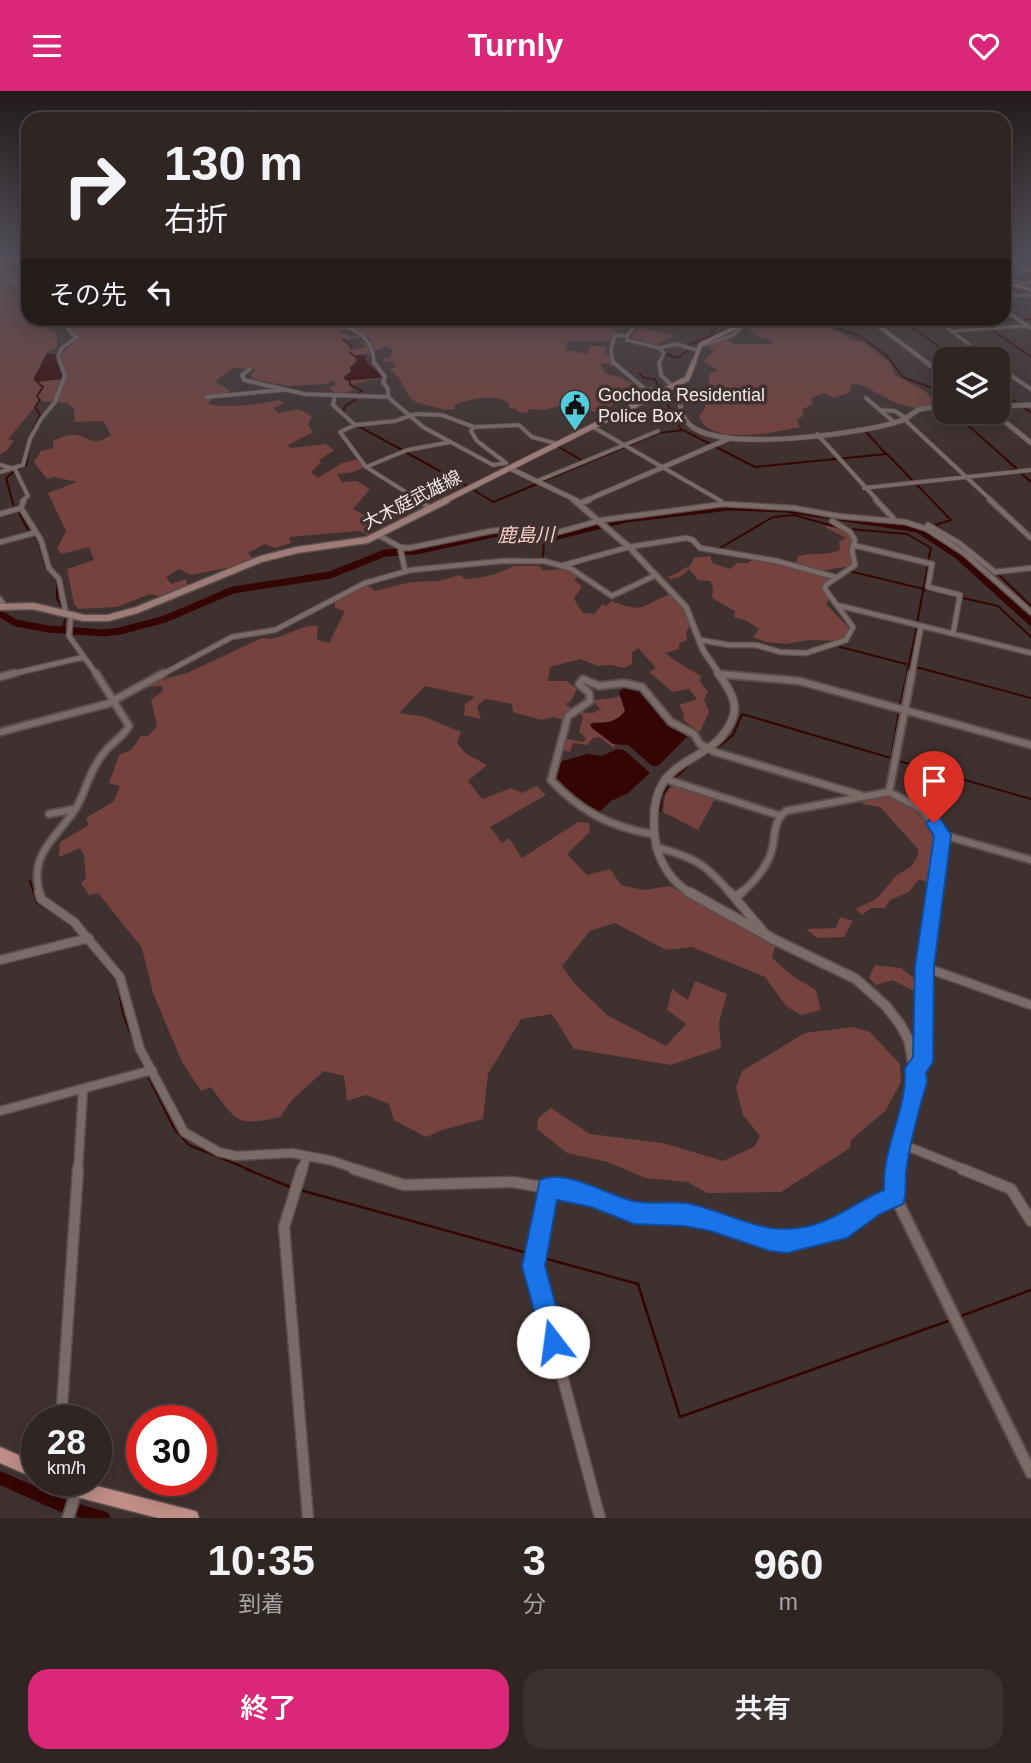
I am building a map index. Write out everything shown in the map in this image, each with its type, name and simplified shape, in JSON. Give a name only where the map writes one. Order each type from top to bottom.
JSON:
[{"type":"main road","points":[[697,348],[738,326]]},
{"type":"main road","name":"大木庭武雄線","points":[[2,607],[33,606],[95,619],[121,615],[261,559],[297,550],[356,543],[378,535],[509,466],[674,386],[690,376],[697,348]]},
{"type":"main road","points":[[0,1455],[21,1464]]},
{"type":"main road","points":[[105,1496],[191,1518]]},
{"type":"street","points":[[0,472],[23,465],[40,417],[54,403],[59,384],[65,376],[58,356],[62,348],[77,337],[68,329],[69,326]]},
{"type":"street","points":[[345,326],[369,338],[374,352],[374,364],[385,377],[383,382],[388,389],[388,397]]},
{"type":"street","points":[[627,336],[635,326]]},
{"type":"street","points":[[878,326],[933,367]]},
{"type":"street","points":[[950,326],[975,347]]},
{"type":"street","points":[[955,331],[1029,327]]},
{"type":"street","points":[[627,336],[617,334],[612,339],[613,365],[645,389],[664,390]]},
{"type":"street","points":[[627,336],[627,340],[659,348],[677,344],[697,348]]},
{"type":"street","points":[[659,348],[664,353],[658,365],[661,376],[674,386],[684,417],[690,426],[728,439],[762,440],[859,431],[906,420],[918,410],[933,408]]},
{"type":"street","points":[[250,369],[242,375],[244,380],[282,390],[388,397],[423,427],[493,465],[509,466]]},
{"type":"street","points":[[1010,374],[1031,387]]},
{"type":"street","points":[[208,397],[236,393],[268,394],[282,390]]},
{"type":"street","points":[[335,394],[334,405],[355,425]]},
{"type":"street","points":[[866,398],[895,423]]},
{"type":"street","points":[[1010,406],[1031,405]]},
{"type":"street","points":[[882,410],[895,411],[906,420],[1031,538]]},
{"type":"street","points":[[429,507],[366,467],[340,433],[355,425],[395,421],[411,415],[436,414],[466,422],[474,427],[519,425],[532,437],[558,444]]},
{"type":"street","points":[[1008,424],[1031,443]]},
{"type":"street","points":[[474,427],[471,431],[477,441],[509,466],[581,503],[605,523],[686,607],[703,650],[732,694],[735,714],[726,734],[689,758],[666,779],[654,805],[652,834],[656,847],[664,867],[683,889],[766,935],[841,970],[869,988],[900,1024],[909,1041],[916,1082],[899,1143],[894,1174],[895,1196],[1031,1473]]},
{"type":"street","points":[[593,427],[721,501]]},
{"type":"street","points":[[537,481],[658,432]]},
{"type":"street","points":[[817,434],[889,516],[942,537],[1031,612]]},
{"type":"street","points":[[581,503],[728,439]]},
{"type":"street","points":[[366,467],[405,451],[451,442]]},
{"type":"street","points":[[0,465],[15,469],[28,496],[20,505],[21,508]]},
{"type":"street","points":[[864,488],[1031,470]]},
{"type":"street","points":[[378,535],[401,550],[508,529],[539,534],[559,532],[723,504],[794,507],[849,517],[905,521]]},
{"type":"street","points":[[0,514],[21,508]]},
{"type":"street","points":[[21,508],[26,512],[34,533],[41,540],[49,568],[59,579],[69,614],[68,629],[114,699],[128,729],[102,754],[75,809],[48,840],[34,878],[41,899],[74,922],[120,977],[140,1049],[172,1113],[184,1132],[195,1141],[236,1156],[292,1153],[333,1161],[404,1185],[512,1182],[592,1195],[634,1213],[684,1214],[770,1239],[787,1241],[839,1230],[872,1206],[895,1196]]},
{"type":"street","points":[[889,516],[907,518],[935,528],[997,572],[1031,568]]},
{"type":"street","points":[[700,640],[729,645],[756,645],[780,652],[813,652],[827,645],[843,642],[853,631],[853,627],[825,589],[835,577],[855,565],[853,536],[832,521]]},
{"type":"street","points":[[0,542],[34,533]]},
{"type":"street","points":[[564,565],[629,547],[690,539],[700,548],[777,561],[835,577]]},
{"type":"street","points":[[853,545],[933,564],[928,587],[960,595],[953,633]]},
{"type":"street","points":[[401,550],[405,571]]},
{"type":"street","points":[[0,732],[103,705],[215,649],[232,637],[275,630],[365,583],[405,571],[533,560],[564,565],[612,596],[656,575]]},
{"type":"street","points":[[0,599],[2,607]]},
{"type":"street","points":[[837,605],[1031,653]]},
{"type":"street","points":[[889,792],[921,626]]},
{"type":"street","points":[[0,677],[84,657]]},
{"type":"street","points":[[719,674],[799,681],[1031,745]]},
{"type":"street","points":[[652,834],[607,824],[587,814],[551,780],[568,716],[590,701],[591,696],[579,682],[583,679],[602,687],[624,683],[642,687],[667,718],[694,734],[706,748],[860,795]]},
{"type":"street","points":[[666,779],[778,815],[793,809],[860,795],[889,792],[914,803],[943,835],[1031,860]]},
{"type":"street","points":[[49,814],[75,809]]},
{"type":"street","points":[[735,898],[757,879],[766,865],[772,853],[778,815]]},
{"type":"street","points":[[915,1068],[923,1062],[924,967],[943,835]]},
{"type":"street","points":[[656,847],[698,860],[716,876],[766,935]]},
{"type":"street","points":[[0,960],[89,938]]},
{"type":"street","points":[[924,967],[1031,1005]]},
{"type":"street","points":[[0,1111],[152,1070]]},
{"type":"street","points":[[62,1405],[83,1090]]},
{"type":"street","points":[[899,1143],[1011,1189],[1031,1221]]},
{"type":"street","points":[[307,1156],[284,1227],[308,1518]]},
{"type":"street","points":[[548,1188],[533,1266],[600,1518]]},
{"type":"street","points":[[68,1518],[76,1496]]},
{"type":"shaded area","points":[[0,321],[21,321],[21,326],[50,326],[48,329],[57,334],[57,347],[47,352],[33,379],[35,382],[61,379],[59,383],[62,383],[65,368],[60,356],[77,338],[70,336],[66,330],[68,326],[614,326],[617,329],[610,341],[567,341],[566,350],[588,354],[590,346],[605,346],[605,355],[612,355],[612,364],[600,363],[606,374],[651,392],[637,393],[641,395],[629,397],[598,411],[579,410],[574,403],[542,410],[529,409],[527,413],[517,412],[518,410],[508,407],[510,404],[490,398],[468,401],[454,405],[455,409],[445,410],[410,398],[401,381],[390,369],[396,367],[391,361],[384,362],[382,359],[390,357],[393,350],[387,346],[375,351],[370,344],[371,339],[360,335],[364,337],[343,340],[351,347],[348,351],[366,347],[360,342],[368,343],[373,353],[358,355],[351,371],[343,377],[363,380],[384,378],[352,384],[363,392],[354,389],[345,393],[335,392],[329,389],[337,384],[331,380],[328,384],[287,386],[253,379],[251,375],[256,370],[250,366],[247,369],[234,368],[215,381],[231,391],[215,397],[207,404],[242,405],[278,400],[284,403],[273,408],[279,413],[298,409],[312,416],[308,425],[313,432],[288,445],[290,448],[325,444],[334,450],[319,460],[321,463],[311,472],[318,478],[342,463],[360,459],[364,467],[354,472],[337,474],[342,482],[357,481],[370,489],[353,509],[364,515],[370,536],[359,531],[289,537],[291,543],[275,548],[265,544],[248,553],[253,559],[230,567],[191,575],[179,569],[166,577],[171,584],[186,579],[187,585],[159,596],[150,594],[117,607],[79,609],[74,604],[67,569],[94,560],[89,547],[62,554],[57,549],[66,531],[48,493],[77,482],[54,477],[47,479],[34,462],[41,451],[53,448],[53,441],[71,435],[93,441],[105,439],[111,435],[103,421],[75,422],[74,409],[68,403],[40,401],[8,439],[14,441],[0,454]],"holes":[[[346,329],[359,334],[352,337],[339,331]]]},
{"type":"shaded area","points":[[748,326],[826,326],[865,343],[890,363],[895,375],[925,391],[933,400],[933,404],[916,408],[906,406],[858,384],[851,385],[850,392],[834,398],[824,393],[812,398],[812,404],[802,410],[804,415],[797,420],[800,427],[744,435],[715,431],[704,425],[699,415],[705,409],[705,402],[699,399],[710,396],[710,388],[705,387],[709,385],[709,374],[717,370],[703,361],[715,351],[708,348],[719,340],[728,340],[734,344],[771,344],[773,341],[755,335]]},
{"type":"shaded area","points":[[640,328],[675,335],[656,345],[630,337]]},
{"type":"shaded area","points":[[47,353],[56,355],[56,361],[64,371],[61,379],[37,382],[34,379]]},
{"type":"shaded area","points":[[364,355],[367,363],[383,377],[347,381],[343,378],[351,372],[350,367],[357,362],[355,356]]},
{"type":"shaded area","points":[[834,525],[851,537],[851,566],[820,571],[830,578],[823,584],[823,591],[829,599],[826,604],[849,628],[844,639],[839,641],[809,640],[786,644],[766,642],[753,637],[759,629],[734,617],[735,611],[712,598],[713,588],[710,581],[698,580],[689,569],[680,577],[667,577],[690,566],[694,558],[710,556],[712,563],[730,569],[737,563],[748,563],[754,559],[793,564],[797,557],[803,555],[840,550],[839,542],[846,538],[825,527]]},
{"type":"shaded area","points":[[513,566],[540,566],[542,570],[565,570],[578,576],[574,580],[582,586],[574,599],[583,613],[594,614],[603,604],[606,606],[612,601],[631,607],[643,607],[671,594],[686,611],[690,626],[686,632],[687,640],[679,644],[679,649],[666,653],[701,676],[700,681],[708,692],[704,699],[709,712],[700,732],[683,720],[684,714],[679,705],[697,699],[689,689],[673,692],[649,672],[656,668],[638,648],[632,653],[632,664],[624,668],[598,666],[580,659],[550,667],[548,681],[567,681],[577,689],[571,701],[565,704],[575,710],[566,713],[565,720],[553,717],[541,720],[513,712],[512,704],[486,699],[477,706],[481,719],[464,715],[465,704],[475,697],[425,686],[399,713],[425,717],[461,732],[457,743],[465,753],[487,765],[468,781],[482,799],[511,788],[522,793],[537,786],[546,795],[490,827],[502,843],[509,838],[522,858],[578,822],[589,823],[590,832],[567,854],[587,875],[610,869],[621,885],[643,890],[670,886],[775,947],[772,958],[794,977],[816,990],[821,1010],[801,1015],[786,1006],[765,977],[692,947],[666,950],[615,923],[590,931],[562,966],[574,983],[607,1015],[666,1046],[686,1024],[667,1010],[672,989],[688,1000],[695,981],[727,994],[719,1023],[721,1048],[671,1065],[574,1049],[552,1014],[521,1019],[488,1074],[483,1119],[426,1137],[394,1120],[389,1104],[366,1095],[347,1101],[344,1076],[324,1071],[292,1100],[280,1117],[254,1121],[238,1119],[211,1087],[201,1091],[182,1062],[153,993],[142,948],[98,893],[89,895],[81,883],[86,878],[84,856],[80,848],[59,857],[60,842],[89,825],[86,818],[114,801],[120,786],[109,783],[119,755],[131,750],[141,736],[148,736],[157,726],[151,700],[163,691],[162,686],[145,687],[147,684],[187,673],[262,638],[276,638],[303,627],[318,626],[317,640],[329,643],[345,611],[335,608],[335,602],[367,585],[375,591],[411,582],[439,581],[460,575],[465,579],[478,578]]},
{"type":"shaded area","points":[[627,686],[639,688],[687,737],[658,766],[652,766],[628,745],[613,744],[590,724],[609,722],[625,711],[619,692]]},
{"type":"shaded area","points":[[619,696],[625,711],[610,722],[593,722],[592,728],[615,745],[614,748],[599,737],[593,738],[587,745],[573,743],[570,752],[562,750],[567,739],[583,742],[586,738],[579,732],[583,717],[578,712],[593,713],[601,709],[592,701]]},
{"type":"shaded area","points":[[617,749],[624,750],[650,773],[628,793],[611,801],[597,814],[582,808],[556,781],[554,776],[559,762],[588,754],[602,756]]},
{"type":"shaded area","points":[[674,783],[716,797],[698,830],[663,812],[665,795]]},
{"type":"shaded area","points":[[882,796],[913,809],[935,833],[931,884],[919,879],[909,892],[890,900],[885,908],[871,908],[862,915],[856,909],[876,899],[897,875],[912,866],[918,855],[918,849],[880,807],[863,804],[860,798]]},
{"type":"shaded area","points":[[840,917],[853,921],[844,937],[817,938],[806,929],[836,928]]},
{"type":"shaded area","points":[[875,965],[901,968],[917,980],[918,993],[892,980],[876,985],[869,978]]},
{"type":"shaded area","points":[[854,1027],[870,1032],[900,1064],[901,1082],[886,1110],[851,1140],[850,1148],[781,1192],[707,1193],[688,1182],[645,1178],[608,1162],[567,1153],[537,1129],[538,1118],[551,1108],[590,1134],[663,1143],[723,1161],[754,1147],[760,1136],[743,1115],[736,1088],[742,1071],[805,1033]]},
{"type":"waterway","points":[[713,335],[711,332],[720,326]]},
{"type":"waterway","points":[[832,326],[860,336],[887,356],[903,377],[933,388]]},
{"type":"waterway","points":[[910,326],[939,347]]},
{"type":"waterway","points":[[948,326],[955,330]]},
{"type":"waterway","points":[[991,329],[1031,357]]},
{"type":"waterway","points":[[688,345],[711,336]]},
{"type":"waterway","points":[[960,336],[974,347]]},
{"type":"waterway","points":[[343,339],[352,347]]},
{"type":"waterway","points":[[666,354],[678,358],[690,349]]},
{"type":"waterway","points":[[350,353],[357,357]]},
{"type":"waterway","points":[[639,373],[644,378],[655,379],[659,389]]},
{"type":"waterway","points":[[350,381],[350,385],[362,391],[357,394],[355,400],[345,406],[343,413],[358,426],[402,450]]},
{"type":"waterway","points":[[33,429],[40,415],[35,407],[40,400],[37,396],[43,387],[38,383]]},
{"type":"waterway","points":[[662,394],[681,429]]},
{"type":"waterway","points":[[1010,398],[1018,404]]},
{"type":"waterway","points":[[1022,406],[1031,413]]},
{"type":"waterway","points":[[967,424],[1017,469]]},
{"type":"waterway","points":[[543,481],[659,433],[683,430],[710,444]]},
{"type":"waterway","points":[[866,432],[886,454]]},
{"type":"waterway","points":[[27,442],[30,437]]},
{"type":"waterway","points":[[559,447],[581,460]]},
{"type":"waterway","points":[[716,447],[755,467],[887,454],[951,520],[935,525],[977,554]]},
{"type":"waterway","points":[[19,469],[26,465],[29,450]]},
{"type":"waterway","points":[[407,453],[467,486]]},
{"type":"waterway","points":[[1010,470],[1018,470]]},
{"type":"waterway","points":[[14,472],[6,478],[14,507]]},
{"type":"waterway","points":[[1021,473],[1031,482]]},
{"type":"waterway","points":[[472,489],[493,502],[537,484]]},
{"type":"waterway","name":"鹿島川","points":[[0,614],[16,623],[48,629],[104,633],[120,631],[165,619],[233,590],[330,575],[385,553],[416,551],[502,532],[536,537],[557,536],[626,519],[730,507],[786,509],[918,529],[957,555],[1031,622]]},
{"type":"waterway","points":[[18,511],[30,533]]},
{"type":"waterway","points":[[720,548],[773,517],[794,515],[840,528]]},
{"type":"waterway","points":[[849,529],[907,534],[931,548],[928,561]]},
{"type":"waterway","points":[[33,535],[38,540],[46,568],[57,581],[57,598],[62,608]]},
{"type":"waterway","points":[[518,559],[543,558],[544,541]]},
{"type":"waterway","points":[[923,589],[928,565]]},
{"type":"waterway","points":[[849,571],[923,589]]},
{"type":"waterway","points":[[996,572],[1031,606]]},
{"type":"waterway","points":[[917,623],[923,589]]},
{"type":"waterway","points":[[923,589],[957,597]]},
{"type":"waterway","points":[[963,598],[998,606],[1031,637]]},
{"type":"waterway","points":[[63,631],[65,618]]},
{"type":"waterway","points":[[900,706],[917,626]]},
{"type":"waterway","points":[[840,647],[906,664]]},
{"type":"waterway","points":[[916,667],[1031,698]]},
{"type":"waterway","points":[[716,749],[733,735],[742,714],[891,758],[899,711]]},
{"type":"waterway","points":[[698,759],[712,752]]},
{"type":"waterway","points":[[899,761],[1031,799]]},
{"type":"waterway","points":[[674,779],[690,764]]},
{"type":"waterway","points":[[660,811],[662,796],[670,783]]},
{"type":"waterway","points":[[30,881],[37,903],[61,917]]},
{"type":"waterway","points":[[65,921],[77,931]]},
{"type":"waterway","points":[[87,944],[117,981],[123,1014],[135,1045]]},
{"type":"waterway","points":[[138,1053],[144,1068]]},
{"type":"waterway","points":[[149,1078],[175,1130],[189,1145],[250,1170]]},
{"type":"waterway","points":[[246,1169],[290,1187]]},
{"type":"waterway","points":[[300,1190],[531,1254]]},
{"type":"waterway","points":[[540,1257],[638,1284],[680,1417],[948,1321]]},
{"type":"waterway","points":[[961,1316],[1031,1290]]},
{"type":"waterway","points":[[0,1478],[63,1506],[104,1518]]},
{"type":"place","name":"Gochoda Residential Police Box","points":[[575,432]]},
{"type":"route","points":[[553,1342],[533,1266],[548,1188],[592,1195],[634,1213],[684,1214],[770,1239],[787,1241],[839,1230],[851,1224],[872,1206],[895,1196],[894,1174],[899,1143],[916,1082],[915,1068],[923,1062],[924,967],[943,835],[934,823]]}]
